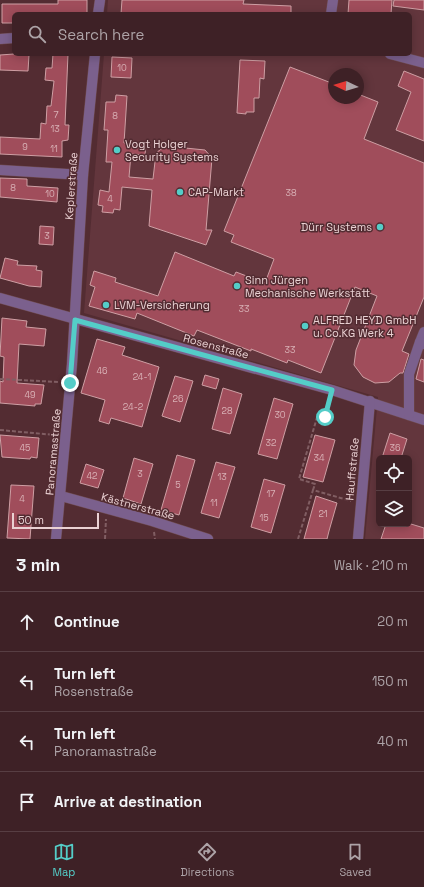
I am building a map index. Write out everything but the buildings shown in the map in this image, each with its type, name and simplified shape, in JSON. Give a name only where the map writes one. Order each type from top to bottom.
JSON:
[{"type":"street","points":[[98,12],[100,0]]},
{"type":"street","points":[[331,12],[333,0]]},
{"type":"street","points":[[0,39],[12,38]]},
{"type":"street","name":"Keplerstraße","points":[[75,320],[84,175],[95,56]]},
{"type":"street","points":[[398,56],[424,63]]},
{"type":"street","points":[[0,170],[84,175]]},
{"type":"street","name":"Rosenstraße","points":[[0,298],[332,390],[424,420]]},
{"type":"street","name":"Panoramastraße","points":[[56,539],[61,496],[75,320]]},
{"type":"street","points":[[409,415],[409,374],[422,343],[424,332]]},
{"type":"street","name":"Hauffstraße","points":[[358,539],[370,402]]},
{"type":"street","name":"Kästnerstraße","points":[[61,496],[107,510],[152,521],[208,539]]},
{"type":"path","points":[[0,379],[70,383]]},
{"type":"path","points":[[298,539],[316,484],[299,479],[318,414],[325,417],[332,390]]},
{"type":"path","points":[[0,430],[66,436]]},
{"type":"path","points":[[313,490],[346,500],[362,502]]},
{"type":"path","points":[[105,539],[107,510]]},
{"type":"shaded area","points":[[108,0],[424,0],[424,539],[365,539],[378,397],[84,313],[104,56],[412,56],[412,12],[107,12]]},
{"type":"place","name":"Vogt Holger Security Systems","points":[[117,150]]},
{"type":"place","name":"CAP-Markt","points":[[180,192]]},
{"type":"place","name":"Dürr Systems","points":[[380,227]]},
{"type":"place","name":"Sinn Jürgen Mechanische Werkstatt","points":[[237,286]]},
{"type":"place","name":"LVM-Versicherung","points":[[106,305]]},
{"type":"place","name":"ALFRED HEYD GmbH u. Co.KG Werk 4","points":[[305,326]]},
{"type":"route","points":[[70,383],[75,320],[332,390],[325,417]]}]
